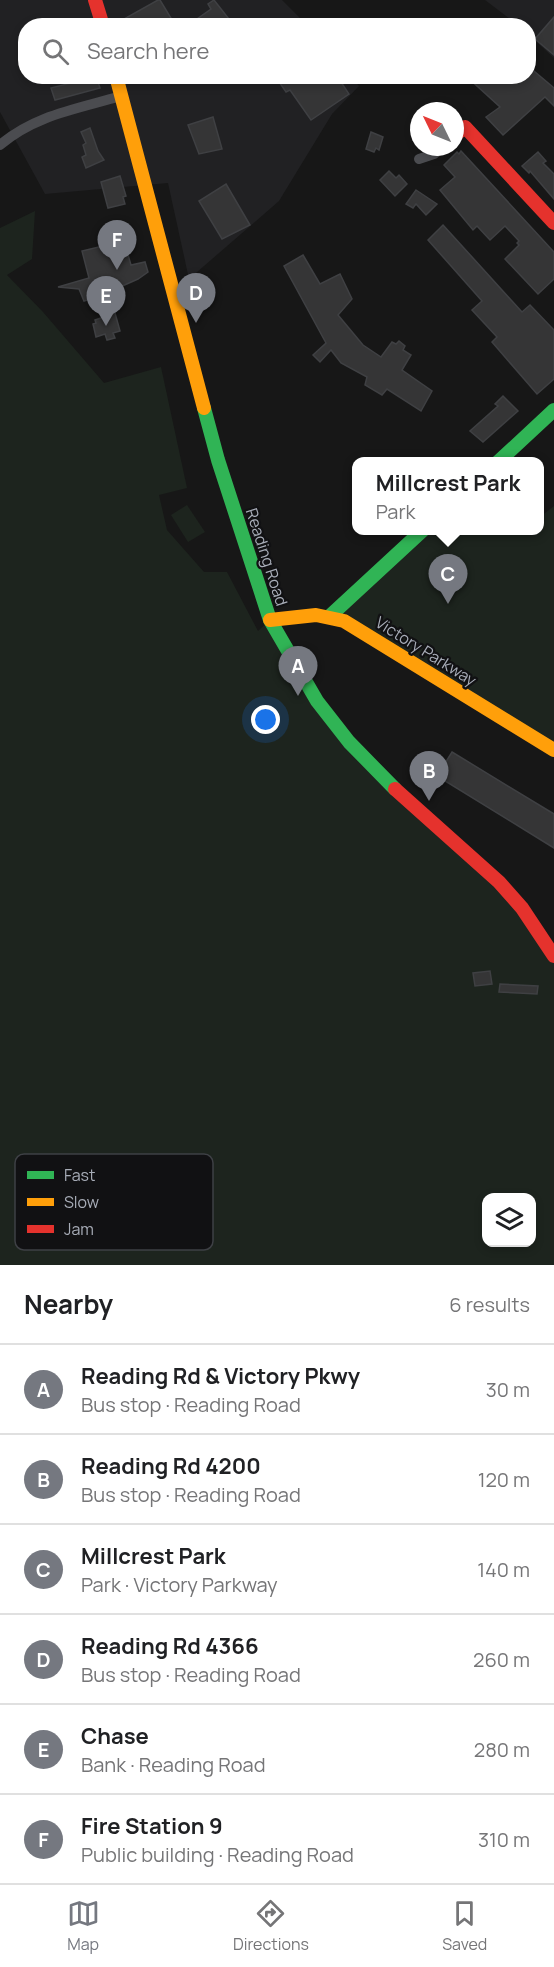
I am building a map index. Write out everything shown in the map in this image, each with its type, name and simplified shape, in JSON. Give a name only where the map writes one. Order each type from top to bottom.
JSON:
[{"type":"main road","points":[[95,0],[101,18]]},
{"type":"main road","name":"Reading Road","points":[[118,84],[218,460],[270,620],[317,701],[349,742],[401,795],[499,882],[522,908],[554,956]]},
{"type":"main road","points":[[464,135],[554,223]]},
{"type":"main road","points":[[503,457],[554,410]]},
{"type":"main road","points":[[331,615],[419,535]]},
{"type":"main road","name":"Victory Parkway","points":[[270,620],[320,614],[331,615],[355,627],[554,750]]},
{"type":"street","points":[[0,146],[26,126],[42,118],[121,96]]},
{"type":"street","points":[[419,159],[428,156]]},
{"type":"shaded area","points":[[0,0],[282,0],[300,18],[18,18],[18,84],[357,84],[359,86],[332,114],[279,201],[189,279],[168,183],[45,194],[0,112]]},
{"type":"shaded area","points":[[485,0],[554,0],[554,58],[536,41],[536,18],[509,18]]},
{"type":"shaded area","points":[[35,211],[32,259],[7,275],[43,312],[104,383],[161,367],[187,488],[159,495],[167,530],[204,572],[227,572],[258,631],[270,620],[317,701],[472,856],[554,956],[554,1265],[0,1265],[0,228]]},
{"type":"shaded area","points":[[187,505],[205,532],[188,542],[171,515]]},
{"type":"shaded area","points":[[554,506],[554,750],[331,615],[419,535],[544,535],[544,514]]},
{"type":"building","points":[[160,0],[171,18],[126,18]]},
{"type":"building","points":[[214,0],[228,18],[198,18],[211,9],[208,4]]},
{"type":"building","points":[[554,17],[554,55],[536,38]]},
{"type":"building","points":[[536,73],[554,88],[554,106],[545,97],[503,135],[486,117],[500,107],[475,84],[536,84]]},
{"type":"building","points":[[67,84],[99,84],[100,88],[55,100],[51,88]]},
{"type":"building","points":[[280,84],[342,84],[349,94],[311,120],[290,90],[286,92]]},
{"type":"building","points":[[213,117],[222,149],[199,154],[188,125]]},
{"type":"building","points":[[90,128],[98,151],[104,160],[86,168],[82,157],[86,155],[83,145],[86,143],[81,132]]},
{"type":"building","points":[[371,132],[383,137],[379,150],[376,148],[374,152],[366,149]]},
{"type":"building","points":[[538,152],[546,161],[543,163],[554,174],[554,199],[530,171],[529,173],[522,166]]},
{"type":"building","points":[[464,154],[554,252],[554,279],[538,294],[505,259],[519,245],[517,243],[519,241],[505,226],[490,240],[477,226],[473,230],[440,190],[455,177],[444,165],[453,156]]},
{"type":"building","points":[[389,171],[396,178],[399,175],[407,184],[395,196],[380,180]]},
{"type":"building","points":[[120,176],[126,196],[123,197],[125,204],[108,208],[101,182]]},
{"type":"building","points":[[226,184],[250,225],[222,239],[199,201]]},
{"type":"building","points":[[416,190],[437,204],[426,215],[416,204],[413,208],[406,204]]},
{"type":"building","points":[[443,225],[522,312],[530,305],[554,330],[554,379],[537,394],[492,342],[497,337],[472,310],[482,301],[428,240]]},
{"type":"building","points":[[124,241],[131,265],[145,262],[148,272],[111,293],[84,301],[79,289],[58,287],[89,278],[82,251]]},
{"type":"building","points":[[303,255],[320,284],[340,274],[352,299],[338,315],[363,345],[381,357],[392,342],[396,344],[399,341],[405,346],[403,350],[411,355],[402,370],[432,391],[421,411],[387,389],[382,395],[365,385],[367,377],[341,363],[331,350],[320,362],[313,355],[326,343],[284,266]]},
{"type":"building","points":[[115,313],[120,331],[113,333],[115,338],[107,340],[105,334],[96,337],[93,324],[96,323],[95,320]]},
{"type":"building","points":[[503,396],[518,411],[483,442],[470,431],[498,406],[495,404]]},
{"type":"building","points":[[452,752],[554,814],[554,848],[437,776]]},
{"type":"building","points":[[490,971],[492,984],[475,986],[473,973]]},
{"type":"building","points":[[500,984],[538,986],[537,994],[499,992]]},
{"type":"traffic: fast","points":[[204,408],[218,460],[270,620],[317,701],[349,742],[395,789]]},
{"type":"traffic: fast","points":[[503,457],[554,410]]},
{"type":"traffic: fast","points":[[331,615],[418,535]]},
{"type":"traffic: slow","points":[[118,84],[204,408]]},
{"type":"traffic: slow","points":[[270,620],[316,615],[344,621],[554,750]]},
{"type":"traffic: jam","points":[[95,0],[101,18]]},
{"type":"traffic: jam","points":[[464,128],[554,223]]},
{"type":"traffic: jam","points":[[395,789],[499,882],[522,908],[554,956]]},
{"type":"place","name":"Fire Station 9","points":[[117,270]]},
{"type":"place","name":"Reading Rd 4366","points":[[196,323]]},
{"type":"place","name":"Chase","points":[[106,326]]},
{"type":"place","name":"Millcrest Park","points":[[448,604]]},
{"type":"place","name":"Reading Rd & Victory Pkwy","points":[[298,696]]},
{"type":"place","name":"Reading Rd 4200","points":[[429,801]]}]
